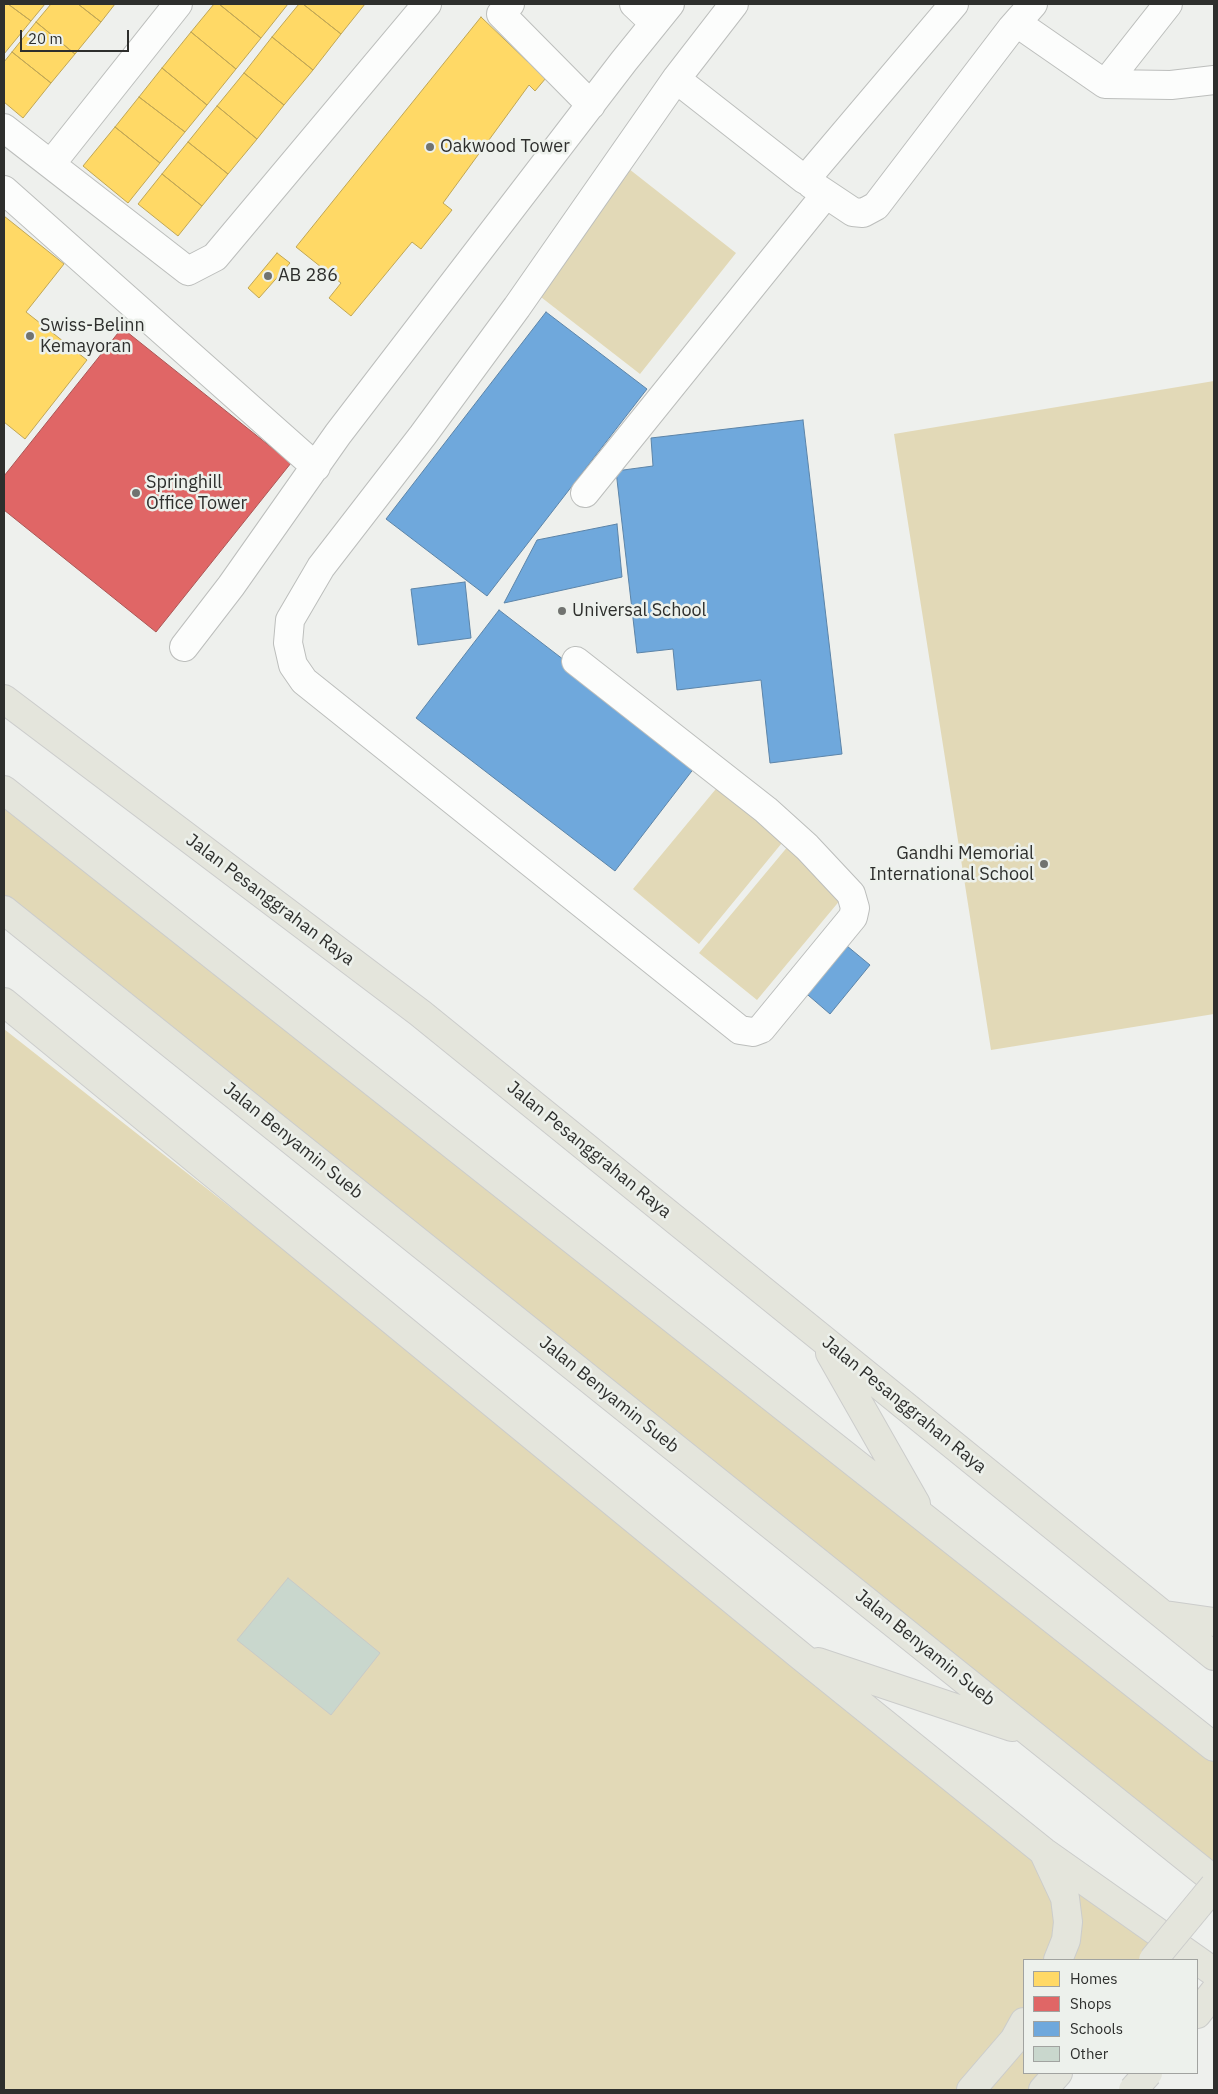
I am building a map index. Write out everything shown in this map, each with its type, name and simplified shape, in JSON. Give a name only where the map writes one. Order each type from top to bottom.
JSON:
[{"type":"main road","name":"Jalan Pesanggrahan Raya","points":[[4,699],[420,1013],[1163,1615]]},
{"type":"main road","points":[[4,723],[52,734]]},
{"type":"main road","points":[[4,790],[1214,1747]]},
{"type":"main road","name":"Jalan Benyamin Sueb","points":[[4,910],[1214,1880]]},
{"type":"main road","points":[[4,1002],[802,1657],[1044,1852],[1196,1959]]},
{"type":"main road","points":[[822,1338],[924,1518]]},
{"type":"main road","points":[[1163,1615],[1214,1622]]},
{"type":"main road","points":[[1163,1615],[1214,1656]]},
{"type":"main road","points":[[802,1657],[1030,1733]]},
{"type":"main road","points":[[1044,1852],[1065,1898],[1068,1922],[1066,1940],[1058,1959]]},
{"type":"main road","points":[[1153,1959],[1214,1886]]},
{"type":"main road","points":[[1198,1961],[1214,1972]]},
{"type":"main road","points":[[1198,2013],[1214,1992]]},
{"type":"main road","points":[[971,2090],[1021,2033]]},
{"type":"main road","points":[[1043,2090],[1057,2074]]},
{"type":"main road","points":[[1138,2074],[1148,2090]]},
{"type":"main road","points":[[1133,2090],[1147,2074]]},
{"type":"street","points":[[50,164],[178,4]]},
{"type":"street","points":[[4,128],[188,271],[215,257],[427,4]]},
{"type":"street","points":[[510,4],[501,14],[591,105]]},
{"type":"street","points":[[184,647],[231,586],[338,434],[662,14],[634,4]]},
{"type":"street","points":[[576,661],[766,810],[807,847],[851,894],[855,908],[853,917],[761,1029],[754,1032],[740,1030],[304,681],[293,665],[288,643],[290,620],[322,567],[423,435],[505,323],[676,79],[734,4]]},
{"type":"street","points":[[585,493],[954,4]]},
{"type":"street","points":[[1105,84],[1168,4]]},
{"type":"street","points":[[676,79],[816,187],[853,212],[863,213],[876,206],[1025,13],[1105,84],[1171,84],[1214,80]]},
{"type":"street","points":[[4,190],[316,467]]},
{"type":"shaded area","points":[[624,165],[736,253],[640,374],[528,287]]},
{"type":"shaded area","points":[[1214,381],[1214,1014],[991,1050],[894,434]]},
{"type":"shaded area","points":[[720,784],[786,838],[699,944],[633,889]]},
{"type":"shaded area","points":[[4,795],[1214,1748],[1214,1883],[4,911]]},
{"type":"shaded area","points":[[789,845],[846,893],[757,1000],[699,953]]},
{"type":"shaded area","points":[[4,1029],[802,1657],[1170,1939],[1154,1959],[1023,1959],[1023,2074],[1057,2074],[1043,2090],[4,2090]]},
{"type":"building: Homes","points":[[4,4],[8,4],[31,21],[4,54]]},
{"type":"building: Homes","points":[[8,4],[45,4],[31,21]]},
{"type":"building: Homes","points":[[51,4],[78,4],[101,22],[75,54],[36,22]]},
{"type":"building: Homes","points":[[78,4],[115,4],[101,22]]},
{"type":"building: Homes","points":[[214,4],[219,4],[261,38],[236,69],[191,32]]},
{"type":"building: Homes","points":[[219,4],[288,4],[261,38]]},
{"type":"building: Homes","points":[[299,4],[303,4],[341,34],[313,70],[272,37]]},
{"type":"building: Homes","points":[[303,4],[365,4],[341,34]]},
{"type":"building: Homes","name":"Oakwood Tower","points":[[481,17],[528,62],[532,57],[551,72],[535,91],[529,85],[443,203],[452,210],[421,249],[412,242],[351,316],[329,298],[341,283],[296,247]]},
{"type":"building: Homes","points":[[36,22],[75,54],[51,83],[12,52]]},
{"type":"building: Homes","points":[[191,32],[236,69],[207,105],[162,68]]},
{"type":"building: Homes","points":[[272,37],[313,70],[284,105],[244,73]]},
{"type":"building: Homes","points":[[12,52],[51,83],[23,118],[4,102],[4,62]]},
{"type":"building: Homes","points":[[162,68],[207,105],[185,132],[139,97]]},
{"type":"building: Homes","points":[[244,73],[284,105],[257,139],[217,106]]},
{"type":"building: Homes","points":[[139,97],[185,132],[160,163],[115,127]]},
{"type":"building: Homes","points":[[217,106],[257,139],[228,174],[188,142]]},
{"type":"building: Homes","points":[[115,127],[160,163],[128,203],[83,166]]},
{"type":"building: Homes","points":[[188,142],[228,174],[202,206],[162,174]]},
{"type":"building: Homes","points":[[162,174],[202,206],[178,236],[138,204]]},
{"type":"building: Homes","name":"Swiss-Belinn Kemayoran","points":[[4,216],[64,264],[26,312],[87,360],[25,439],[4,422]]},
{"type":"building: Homes","name":"AB 286","points":[[277,253],[290,263],[259,298],[248,288]]},
{"type":"building: Shops","name":"Springhill Office Tower","points":[[122,328],[291,463],[156,632],[4,510],[4,476]]},
{"type":"building: Schools","points":[[546,312],[647,389],[487,596],[386,519]]},
{"type":"building: Schools","points":[[803,420],[842,754],[770,763],[761,680],[677,690],[673,649],[637,653],[616,471],[653,466],[651,438]]},
{"type":"building: Schools","points":[[617,524],[622,577],[504,603],[537,540]]},
{"type":"building: Schools","points":[[465,582],[471,638],[418,645],[411,589]]},
{"type":"building: Schools","points":[[499,610],[698,763],[615,871],[416,718]]},
{"type":"building: Schools","points":[[841,941],[870,965],[830,1014],[801,989]]},
{"type":"building: Other","points":[[288,1578],[380,1653],[331,1715],[237,1640]]},
{"type":"place","name":"Oakwood Tower","points":[[430,147]]},
{"type":"place","name":"AB 286","points":[[268,276]]},
{"type":"place","name":"Swiss-Belinn Kemayoran","points":[[30,336]]},
{"type":"place","name":"Springhill Office Tower","points":[[136,493]]},
{"type":"place","name":"Universal School","points":[[562,611]]},
{"type":"place","name":"Gandhi Memorial International School","points":[[1044,864]]}]
